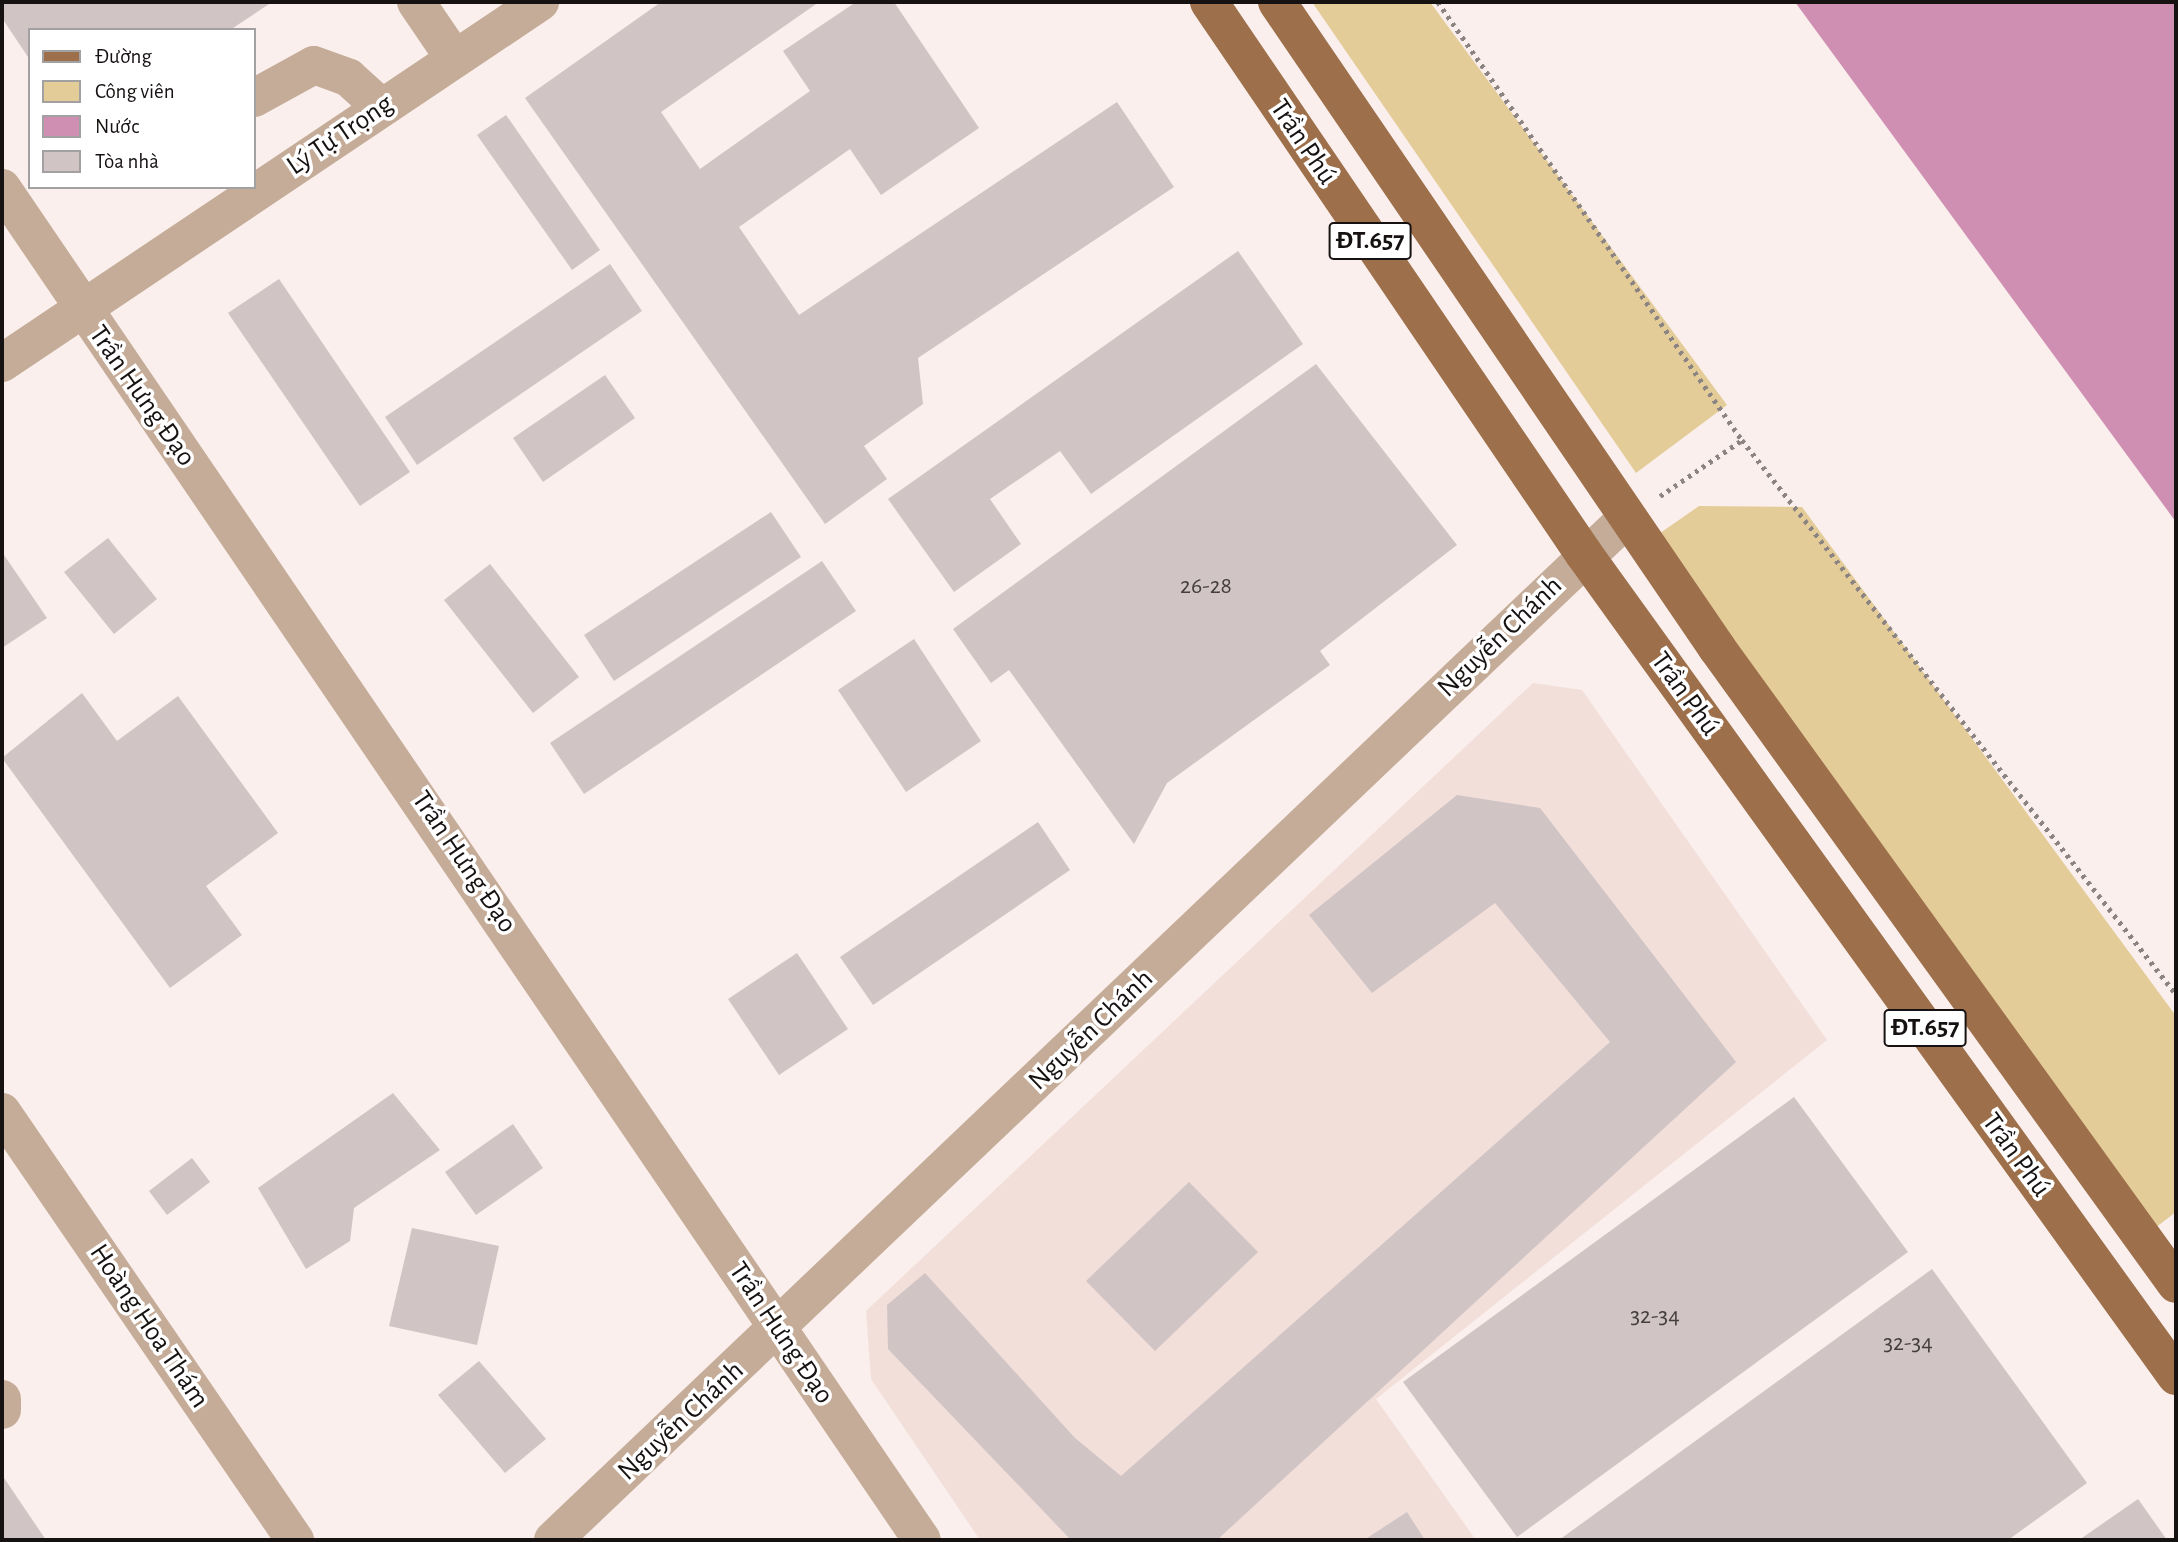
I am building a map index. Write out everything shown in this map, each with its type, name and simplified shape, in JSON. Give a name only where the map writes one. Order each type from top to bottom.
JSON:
[{"type":"main road","name":"Trần Phú","points":[[1209,2],[1584,554],[2176,1376]]},
{"type":"main road","name":"Trần Phú","points":[[1277,2],[1627,518],[2176,1283]]},
{"type":"street","points":[[416,2],[454,58]]},
{"type":"street","name":"Lý Tự Trọng","points":[[256,184],[381,107],[540,2]]},
{"type":"street","points":[[256,97],[314,65],[349,78],[381,107]]},
{"type":"street","name":"Trần Hưng Đạo","points":[[2,188],[82,310],[922,1540]]},
{"type":"street","name":"Lý Tự Trọng","points":[[2,363],[82,310],[239,195]]},
{"type":"street","name":"Nguyễn Chánh","points":[[553,1540],[778,1329],[1584,554],[1627,518]]},
{"type":"street","name":"Hoàng Hoa Thám","points":[[2,1112],[13,1153],[295,1540]]},
{"type":"street","points":[[2,1399],[2,1410]]},
{"type":"path","points":[[1438,2],[1742,440],[2176,994]]},
{"type":"path","points":[[1627,518],[1742,440]]},
{"type":"shaded area","points":[[1533,683],[1582,690],[1827,1040],[1376,1399],[1476,1540],[980,1540],[871,1379],[866,1311]]},
{"type":"green space","points":[[1312,2],[1430,2],[1727,405],[1636,473]]},
{"type":"green space","points":[[1699,506],[1802,507],[2176,1016],[2176,1212],[2155,1228],[1653,538]]},
{"type":"water","points":[[1795,2],[2176,2],[2176,522]]},
{"type":"building","points":[[2,2],[272,2],[233,28],[28,28],[28,57],[2,18]]},
{"type":"building","points":[[661,2],[819,2],[661,112],[700,169],[810,91],[783,51],[856,2],[894,2],[979,128],[881,195],[850,149],[739,227],[799,315],[1117,102],[1174,187],[918,358],[923,404],[864,446],[887,479],[825,524],[525,98]]},
{"type":"building","points":[[506,115],[600,250],[572,270],[477,135]]},
{"type":"building","points":[[1238,251],[1303,344],[1091,494],[1060,451],[990,499],[1021,544],[954,592],[888,499]]},
{"type":"building","points":[[610,264],[642,311],[417,465],[385,417]]},
{"type":"building","points":[[279,279],[410,472],[360,506],[228,313]]},
{"type":"building","points":[[1316,364],[1457,545],[1320,651],[1330,665],[1167,783],[1134,844],[1009,670],[991,683],[953,629]]},
{"type":"building","points":[[605,375],[635,418],[543,482],[513,438]]},
{"type":"building","points":[[771,512],[801,557],[614,681],[584,635]]},
{"type":"building","points":[[108,538],[157,599],[114,634],[64,572]]},
{"type":"building","points":[[2,552],[47,618],[2,648]]},
{"type":"building","points":[[822,561],[856,611],[584,794],[550,743]]},
{"type":"building","points":[[490,564],[579,677],[533,713],[444,600]]},
{"type":"building","points":[[914,639],[981,741],[906,792],[838,690]]},
{"type":"building","points":[[82,693],[117,741],[178,696],[278,833],[206,886],[242,935],[170,988],[2,758]]},
{"type":"building","points":[[1457,795],[1540,808],[1736,1062],[1217,1540],[1071,1540],[888,1349],[887,1305],[925,1273],[1075,1438],[1121,1476],[1610,1042],[1495,903],[1372,993],[1309,915]]},
{"type":"building","points":[[1038,822],[1070,870],[873,1005],[840,957]]},
{"type":"building","points":[[797,953],[848,1029],[779,1075],[728,999]]},
{"type":"building","points":[[393,1093],[440,1150],[354,1208],[350,1241],[306,1269],[258,1188]]},
{"type":"building","points":[[1794,1097],[1908,1252],[1517,1537],[1403,1382]]},
{"type":"building","points":[[513,1124],[543,1168],[476,1215],[445,1172]]},
{"type":"building","points":[[192,1158],[210,1182],[167,1215],[149,1191]]},
{"type":"building","points":[[1189,1182],[1258,1252],[1155,1351],[1086,1281]]},
{"type":"building","points":[[412,1228],[499,1246],[477,1345],[389,1326]]},
{"type":"building","points":[[1932,1269],[2087,1483],[2008,1540],[1559,1540]]},
{"type":"building","points":[[479,1361],[546,1439],[505,1473],[438,1395]]},
{"type":"building","points":[[2,1475],[46,1540],[2,1540]]},
{"type":"building","points":[[2138,1499],[2167,1540],[2079,1540]]},
{"type":"building","points":[[1407,1512],[1425,1540],[1364,1540]]}]
